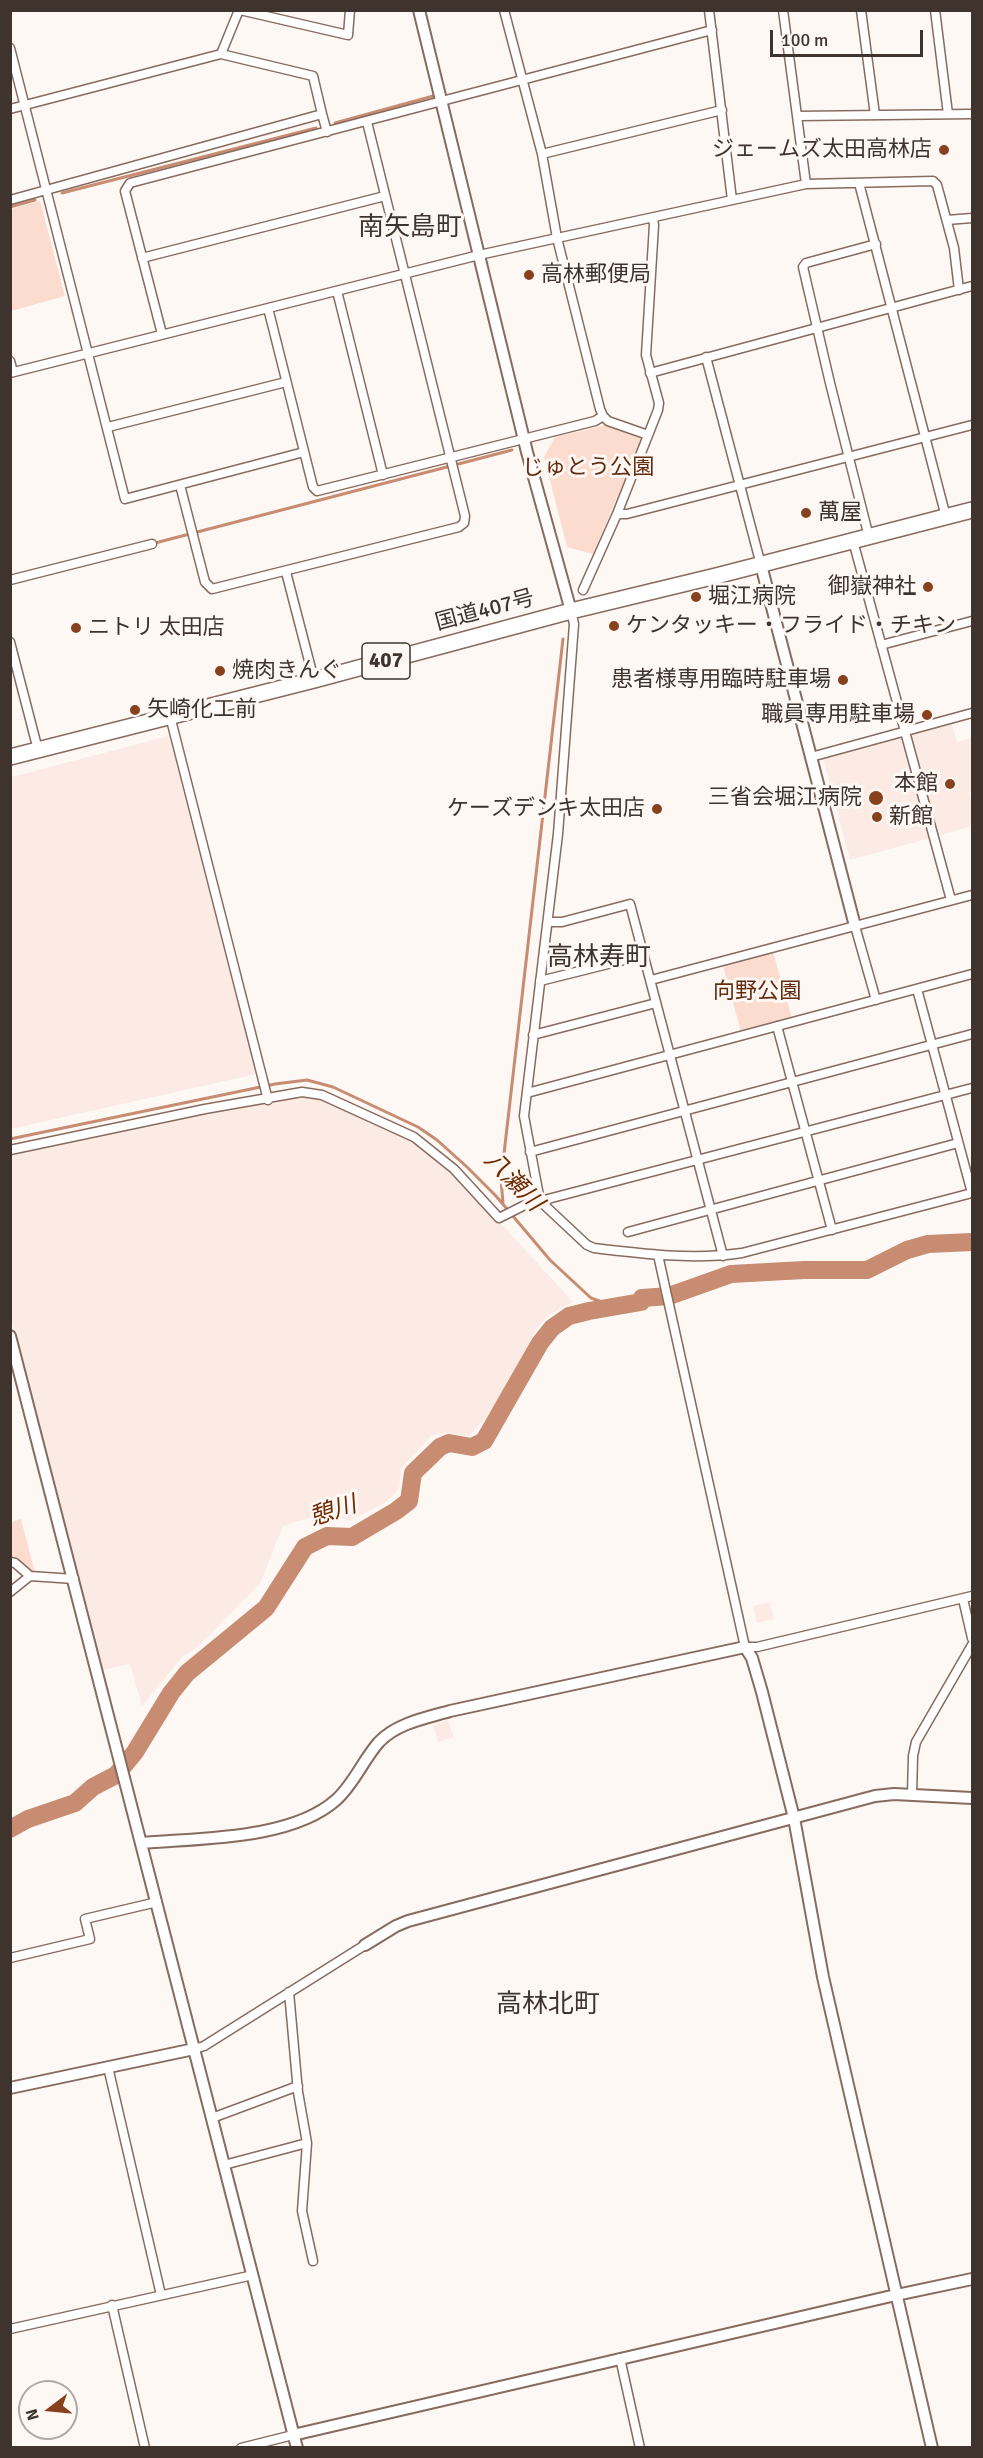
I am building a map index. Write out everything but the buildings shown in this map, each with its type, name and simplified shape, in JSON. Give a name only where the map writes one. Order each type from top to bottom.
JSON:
[{"type":"highway","name":"国道407号","points":[[10,757],[314,681],[571,611],[972,510]]},
{"type":"street","points":[[221,54],[240,10],[348,35],[350,10]]},
{"type":"street","points":[[419,10],[524,438],[574,624],[558,834],[524,1116],[540,1201],[586,1245],[594,1248],[658,1255],[723,1256],[972,1193],[917,989]]},
{"type":"street","points":[[504,10],[542,154],[557,238],[603,416],[608,421],[648,435]]},
{"type":"street","points":[[709,10],[732,200]]},
{"type":"street","points":[[783,10],[806,184]]},
{"type":"street","points":[[861,10],[874,115]]},
{"type":"street","points":[[935,10],[948,114]]},
{"type":"street","points":[[162,334],[125,190],[130,183],[712,30]]},
{"type":"street","points":[[10,48],[125,499],[304,452]]},
{"type":"street","points":[[10,109],[221,54],[313,76],[327,132]]},
{"type":"street","points":[[542,154],[722,110]]},
{"type":"street","points":[[10,200],[322,114]]},
{"type":"street","points":[[797,116],[972,114]]},
{"type":"street","points":[[180,484],[208,586],[217,588],[462,525],[465,516],[367,122]]},
{"type":"street","points":[[10,361],[12,373],[479,255],[806,184],[933,181],[937,184],[954,248],[958,290]]},
{"type":"street","points":[[859,183],[946,517]]},
{"type":"street","points":[[142,258],[386,196]]},
{"type":"street","points":[[583,590],[617,514],[658,410],[659,403],[646,355],[653,218]]},
{"type":"street","points":[[947,220],[972,218]]},
{"type":"street","points":[[869,537],[803,267],[806,262],[876,244]]},
{"type":"street","points":[[650,373],[972,286]]},
{"type":"street","points":[[337,291],[383,475]]},
{"type":"street","points":[[268,308],[313,487],[317,491],[595,421],[603,416]]},
{"type":"street","points":[[706,357],[876,1000]]},
{"type":"street","points":[[108,427],[286,382]]},
{"type":"street","points":[[617,514],[627,514],[972,425]]},
{"type":"street","points":[[853,541],[951,900]]},
{"type":"street","points":[[10,580],[152,544]]},
{"type":"street","points":[[286,572],[314,681]]},
{"type":"street","points":[[881,645],[972,622]]},
{"type":"street","points":[[10,642],[38,750]]},
{"type":"street","points":[[811,757],[972,713]]},
{"type":"street","points":[[170,716],[268,1097]]},
{"type":"street","points":[[651,980],[972,895]]},
{"type":"street","points":[[548,922],[562,922],[630,904],[723,1256]]},
{"type":"street","points":[[540,981],[644,955]]},
{"type":"street","points":[[527,1093],[972,974]]},
{"type":"street","points":[[533,1035],[656,1003]]},
{"type":"street","points":[[777,1026],[832,1230]]},
{"type":"street","points":[[530,1152],[972,1034]]},
{"type":"street","points":[[10,1150],[302,1092],[322,1095],[414,1137],[454,1169],[499,1218],[520,1206],[972,1088]]},
{"type":"street","points":[[628,1232],[958,1143]]},
{"type":"street","points":[[658,1255],[745,1647],[752,1658],[762,1692],[794,1818],[823,1977],[932,2448]]},
{"type":"street","points":[[10,1336],[297,2448]]},
{"type":"street","points":[[10,1562],[15,1563],[30,1576],[74,1579]]},
{"type":"street","points":[[10,1592],[30,1576]]},
{"type":"street","points":[[142,1843],[249,1833],[292,1824],[313,1816],[336,1800],[357,1775],[380,1741],[398,1728],[414,1721],[450,1711],[745,1647],[757,1647],[972,1596]]},
{"type":"street","points":[[963,1599],[972,1638]]},
{"type":"street","points":[[912,1794],[913,1756],[916,1742],[972,1645]]},
{"type":"street","points":[[10,2088],[204,2046],[396,1926],[408,1921],[875,1796],[912,1794],[972,1798]]},
{"type":"street","points":[[10,1958],[90,1939],[85,1919],[157,1902]]},
{"type":"street","points":[[290,1992],[298,2086],[307,2143],[302,2211],[314,2261]]},
{"type":"street","points":[[108,2067],[161,2295]]},
{"type":"street","points":[[212,2118],[298,2086]]},
{"type":"street","points":[[225,2165],[307,2143]]},
{"type":"street","points":[[10,2330],[112,2305],[253,2275]]},
{"type":"street","points":[[241,2448],[620,2358],[972,2279]]},
{"type":"street","points":[[112,2305],[145,2448]]},
{"type":"street","points":[[620,2358],[640,2448]]},
{"type":"shaded area","name":"三省会堀江病院","points":[[951,722],[957,742],[972,738],[972,792],[969,793],[972,804],[972,826],[938,836],[910,733]]},
{"type":"shaded area","points":[[169,736],[256,1074],[11,1129],[11,777]]},
{"type":"shaded area","name":"三省会堀江病院","points":[[901,737],[930,838],[850,860],[823,758]]},
{"type":"shaded area","points":[[291,1096],[321,1098],[396,1130],[424,1148],[464,1183],[573,1302],[549,1315],[538,1326],[503,1392],[487,1416],[469,1436],[445,1433],[431,1436],[401,1469],[399,1488],[388,1501],[349,1521],[329,1512],[283,1526],[260,1584],[199,1646],[183,1656],[142,1706],[130,1664],[103,1670],[11,1319],[10,1153],[206,1111]]},
{"type":"shaded area","points":[[770,1602],[774,1619],[757,1623],[753,1606]]},
{"type":"shaded area","points":[[448,1720],[454,1737],[438,1742],[433,1725]]},
{"type":"green space","points":[[40,201],[65,296],[11,311],[11,209]]},
{"type":"green space","name":"じゅとう公園","points":[[606,425],[640,438],[641,442],[593,554],[567,547],[544,457],[555,437]]},
{"type":"green space","name":"向野公園","points":[[773,952],[792,1018],[741,1032],[723,966]]},
{"type":"green space","points":[[21,1519],[36,1577],[11,1562],[11,1522]]},
{"type":"waterway","points":[[335,123],[437,95]]},
{"type":"waterway","points":[[62,193],[316,128]]},
{"type":"waterway","points":[[10,207],[35,200]]},
{"type":"waterway","points":[[155,543],[512,450]]},
{"type":"waterway","points":[[503,1203],[501,1180],[563,639]]},
{"type":"waterway","name":"八瀬川","points":[[10,1139],[275,1084],[307,1080],[333,1087],[418,1127],[437,1140],[496,1196],[550,1260],[591,1298],[610,1305],[642,1298]]},
{"type":"waterway","name":"憩川","points":[[10,1829],[28,1819],[75,1803],[93,1787],[116,1775],[135,1752],[171,1693],[187,1673],[266,1608],[305,1547],[327,1536],[352,1537],[396,1511],[409,1501],[413,1473],[440,1447],[449,1443],[472,1447],[484,1441],[540,1343],[552,1328],[569,1316],[641,1302],[642,1298],[669,1296],[731,1274],[804,1270],[867,1270],[907,1250],[928,1244],[972,1242]]},
{"type":"place","name":"ジェームズ太田高林店","points":[[944,150]]},
{"type":"place","name":"高林郵便局","points":[[529,275]]},
{"type":"place","name":"萬屋","points":[[806,513]]},
{"type":"place","name":"御嶽神社","points":[[928,587]]},
{"type":"place","name":"堀江病院","points":[[696,597]]},
{"type":"place","name":"ケンタッキー・フライド・チキン","points":[[614,626]]},
{"type":"place","name":"ニトリ 太田店","points":[[76,628]]},
{"type":"place","name":"焼肉きんぐ","points":[[220,671]]},
{"type":"place","name":"患者様専用臨時駐車場","points":[[843,680]]},
{"type":"place","name":"矢崎化工前","points":[[135,710]]},
{"type":"place","name":"職員専用駐車場","points":[[927,715]]},
{"type":"place","name":"本館","points":[[950,784]]},
{"type":"place","name":"三省会堀江病院","points":[[876,798]]},
{"type":"place","name":"ケーズデンキ太田店","points":[[657,809]]},
{"type":"place","name":"新館","points":[[877,817]]},
{"type":"district","name":"南矢島町","points":[[410,228]]},
{"type":"district","name":"高林寿町","points":[[599,958]]},
{"type":"district","name":"高林北町","points":[[548,2005]]}]
